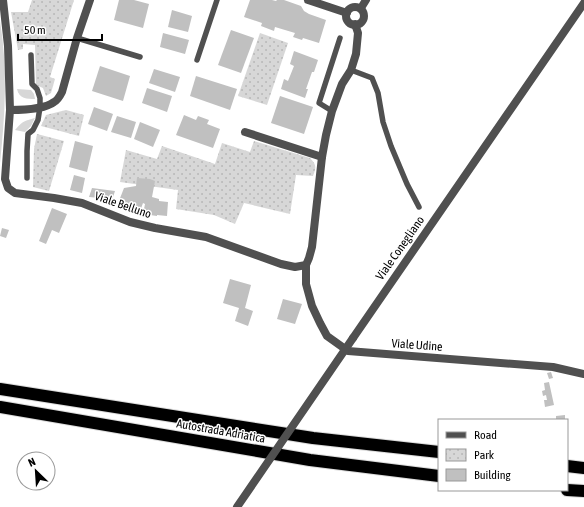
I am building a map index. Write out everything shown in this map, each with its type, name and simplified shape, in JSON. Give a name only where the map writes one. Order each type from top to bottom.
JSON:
[{"type":"highway","name":"Autostrada Adriatica","points":[[0,389],[313,438],[438,452]]},
{"type":"highway","name":"Autostrada Adriatica","points":[[0,407],[310,460],[438,476]]},
{"type":"highway","points":[[568,466],[584,468]]},
{"type":"highway","points":[[568,490],[584,491]]},
{"type":"street","name":"Viale Belluno","points":[[3,0],[8,46],[10,110],[4,179],[8,188],[15,193],[54,198],[82,204],[130,222],[155,228],[206,236],[281,264],[295,267],[306,265]]},
{"type":"street","points":[[10,110],[27,110],[40,107],[53,103],[59,98],[90,0]]},
{"type":"street","points":[[308,0],[347,13]]},
{"type":"street","points":[[361,8],[366,0]]},
{"type":"street","name":"Viale Conegliano","points":[[237,507],[584,3]]},
{"type":"street","points":[[350,8],[361,8],[364,13],[364,18],[361,23],[350,23],[347,18],[347,13],[350,8]]},
{"type":"street","points":[[306,265],[310,258],[312,247],[322,157],[332,111],[342,84],[351,70],[356,54],[358,33],[356,24]]},
{"type":"street","points":[[245,132],[322,157]]},
{"type":"street","name":"Viale Udine","points":[[306,265],[306,284],[312,306],[320,323],[327,336],[348,351],[553,367],[584,374]]},
{"type":"lane","points":[[196,60],[217,0]]},
{"type":"lane","points":[[78,38],[140,57]]},
{"type":"lane","points":[[332,111],[319,103],[340,38]]},
{"type":"lane","points":[[27,178],[28,134],[33,130],[38,120],[40,107],[39,93],[32,84],[31,55]]},
{"type":"lane","points":[[351,70],[372,78],[378,92],[383,122],[391,146],[406,184],[419,207]]},
{"type":"green space","points":[[32,0],[74,0],[50,77],[55,79],[51,93],[46,96],[43,88],[36,85],[35,45],[23,44],[23,49],[18,50],[11,12],[28,12]]},
{"type":"green space","points":[[0,21],[3,39],[5,92],[0,163]]},
{"type":"green space","points":[[260,33],[288,43],[267,105],[238,96]]},
{"type":"green space","points":[[17,89],[31,90],[35,99],[21,97]]},
{"type":"green space","points":[[66,110],[84,115],[79,136],[41,126],[46,115]]},
{"type":"green space","points":[[35,118],[31,126],[25,132],[15,130],[24,122]]},
{"type":"green space","points":[[37,134],[64,141],[49,191],[33,187],[34,149]]},
{"type":"green space","points":[[254,141],[310,158],[315,165],[313,176],[296,175],[290,214],[244,203],[235,224],[214,215],[176,209],[178,190],[120,182],[126,150],[157,159],[162,146],[215,164],[222,143],[250,152]]},
{"type":"building","points":[[119,0],[134,0],[149,4],[143,28],[114,20]]},
{"type":"building","points":[[250,0],[284,0],[301,6],[304,11],[309,14],[326,20],[319,43],[303,38],[302,40],[293,37],[295,33],[275,27],[274,31],[261,26],[262,23],[244,17]]},
{"type":"building","points":[[172,10],[192,16],[188,32],[168,27]]},
{"type":"building","points":[[231,30],[254,38],[241,73],[218,65]]},
{"type":"building","points":[[163,33],[189,40],[185,54],[160,47]]},
{"type":"building","points":[[294,51],[318,60],[306,89],[308,89],[305,98],[281,89],[284,79],[288,81],[294,66],[290,64]]},
{"type":"building","points":[[100,66],[130,76],[123,101],[92,91]]},
{"type":"building","points":[[154,69],[180,77],[175,92],[149,83]]},
{"type":"building","points":[[196,76],[237,89],[230,110],[190,96]]},
{"type":"building","points":[[147,88],[172,96],[167,112],[142,103]]},
{"type":"building","points":[[280,96],[313,107],[304,134],[271,123]]},
{"type":"building","points":[[94,107],[113,114],[107,131],[88,124]]},
{"type":"building","points":[[184,115],[196,120],[198,116],[209,120],[207,124],[220,129],[213,148],[176,135]]},
{"type":"building","points":[[117,116],[136,122],[131,138],[111,132]]},
{"type":"building","points":[[140,122],[160,130],[153,147],[134,139]]},
{"type":"building","points":[[75,141],[93,146],[87,172],[69,167]]},
{"type":"building","points":[[74,175],[85,178],[82,193],[70,190]]},
{"type":"building","points":[[137,178],[155,181],[152,197],[159,199],[159,201],[168,202],[167,216],[143,214],[145,204],[143,203],[139,214],[117,206],[124,188],[136,186]]},
{"type":"building","points":[[92,188],[115,191],[112,200],[109,199],[109,202],[99,200],[100,198],[89,197]]},
{"type":"building","points":[[52,208],[67,214],[59,233],[52,230],[46,244],[39,241]]},
{"type":"building","points":[[2,228],[9,230],[6,238],[0,236]]},
{"type":"building","points":[[230,279],[251,285],[245,308],[253,311],[248,326],[235,321],[239,308],[223,303]]},
{"type":"building","points":[[283,299],[302,304],[295,324],[277,319]]},
{"type":"building","points":[[551,372],[553,378],[549,379],[547,373]]},
{"type":"building","points":[[549,382],[554,405],[545,407],[544,400],[547,400],[546,395],[543,396],[542,391],[545,390],[544,383]]},
{"type":"building","points":[[565,415],[565,419],[556,419],[556,416]]}]
